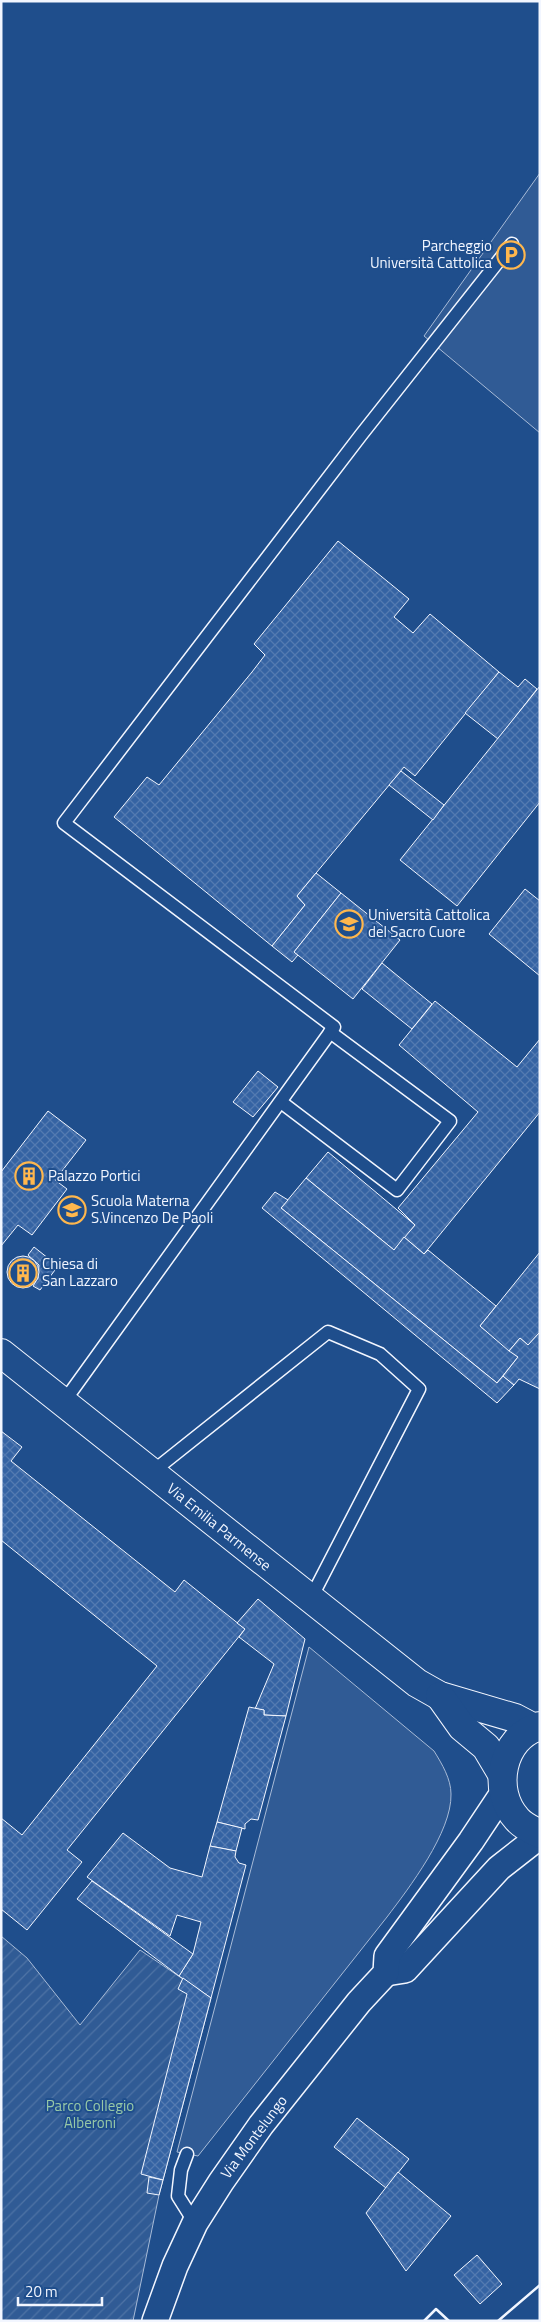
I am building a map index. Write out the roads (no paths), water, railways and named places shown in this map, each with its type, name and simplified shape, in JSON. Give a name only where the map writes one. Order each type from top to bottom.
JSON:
[{"type":"main road","name":"Via Emilia Parmense","points":[[1,1353],[310,1600],[416,1682],[440,1696],[515,1718],[537,1727],[512,1747],[505,1760],[503,1783]]},
{"type":"main road","name":"Via Emilia Parmense","points":[[440,1696],[462,1727],[486,1747],[503,1783],[508,1806],[517,1819],[540,1835]]},
{"type":"street","name":"Via Montelungo","points":[[386,1973],[387,1956],[476,1834],[503,1783]]},
{"type":"street","name":"Via Montelungo","points":[[155,2321],[166,2288],[195,2224],[221,2182],[261,2126],[359,2002],[386,1973],[405,1970],[499,1868],[540,1835]]},
{"type":"lane","points":[[280,1102],[397,1190],[450,1121],[64,823],[360,435],[512,244]]},
{"type":"lane","points":[[63,1402],[332,1030]]},
{"type":"lane","points":[[151,1473],[328,1332],[380,1354],[420,1389],[310,1600]]},
{"type":"lane","points":[[187,2154],[181,2170],[178,2196],[195,2224]]},
{"type":"place","name":"Parcheggio Università Cattolica","points":[[511,255]]},
{"type":"place","name":"Università Cattolica del Sacro Cuore","points":[[349,924]]},
{"type":"place","name":"Palazzo Portici","points":[[29,1176]]},
{"type":"place","name":"Scuola Materna S.Vincenzo De Paoli","points":[[72,1210]]},
{"type":"place","name":"Chiesa di San Lazzaro","points":[[23,1273]]},
{"type":"park label","name":"Parco Collegio Alberoni","points":[[90,2114]]}]
